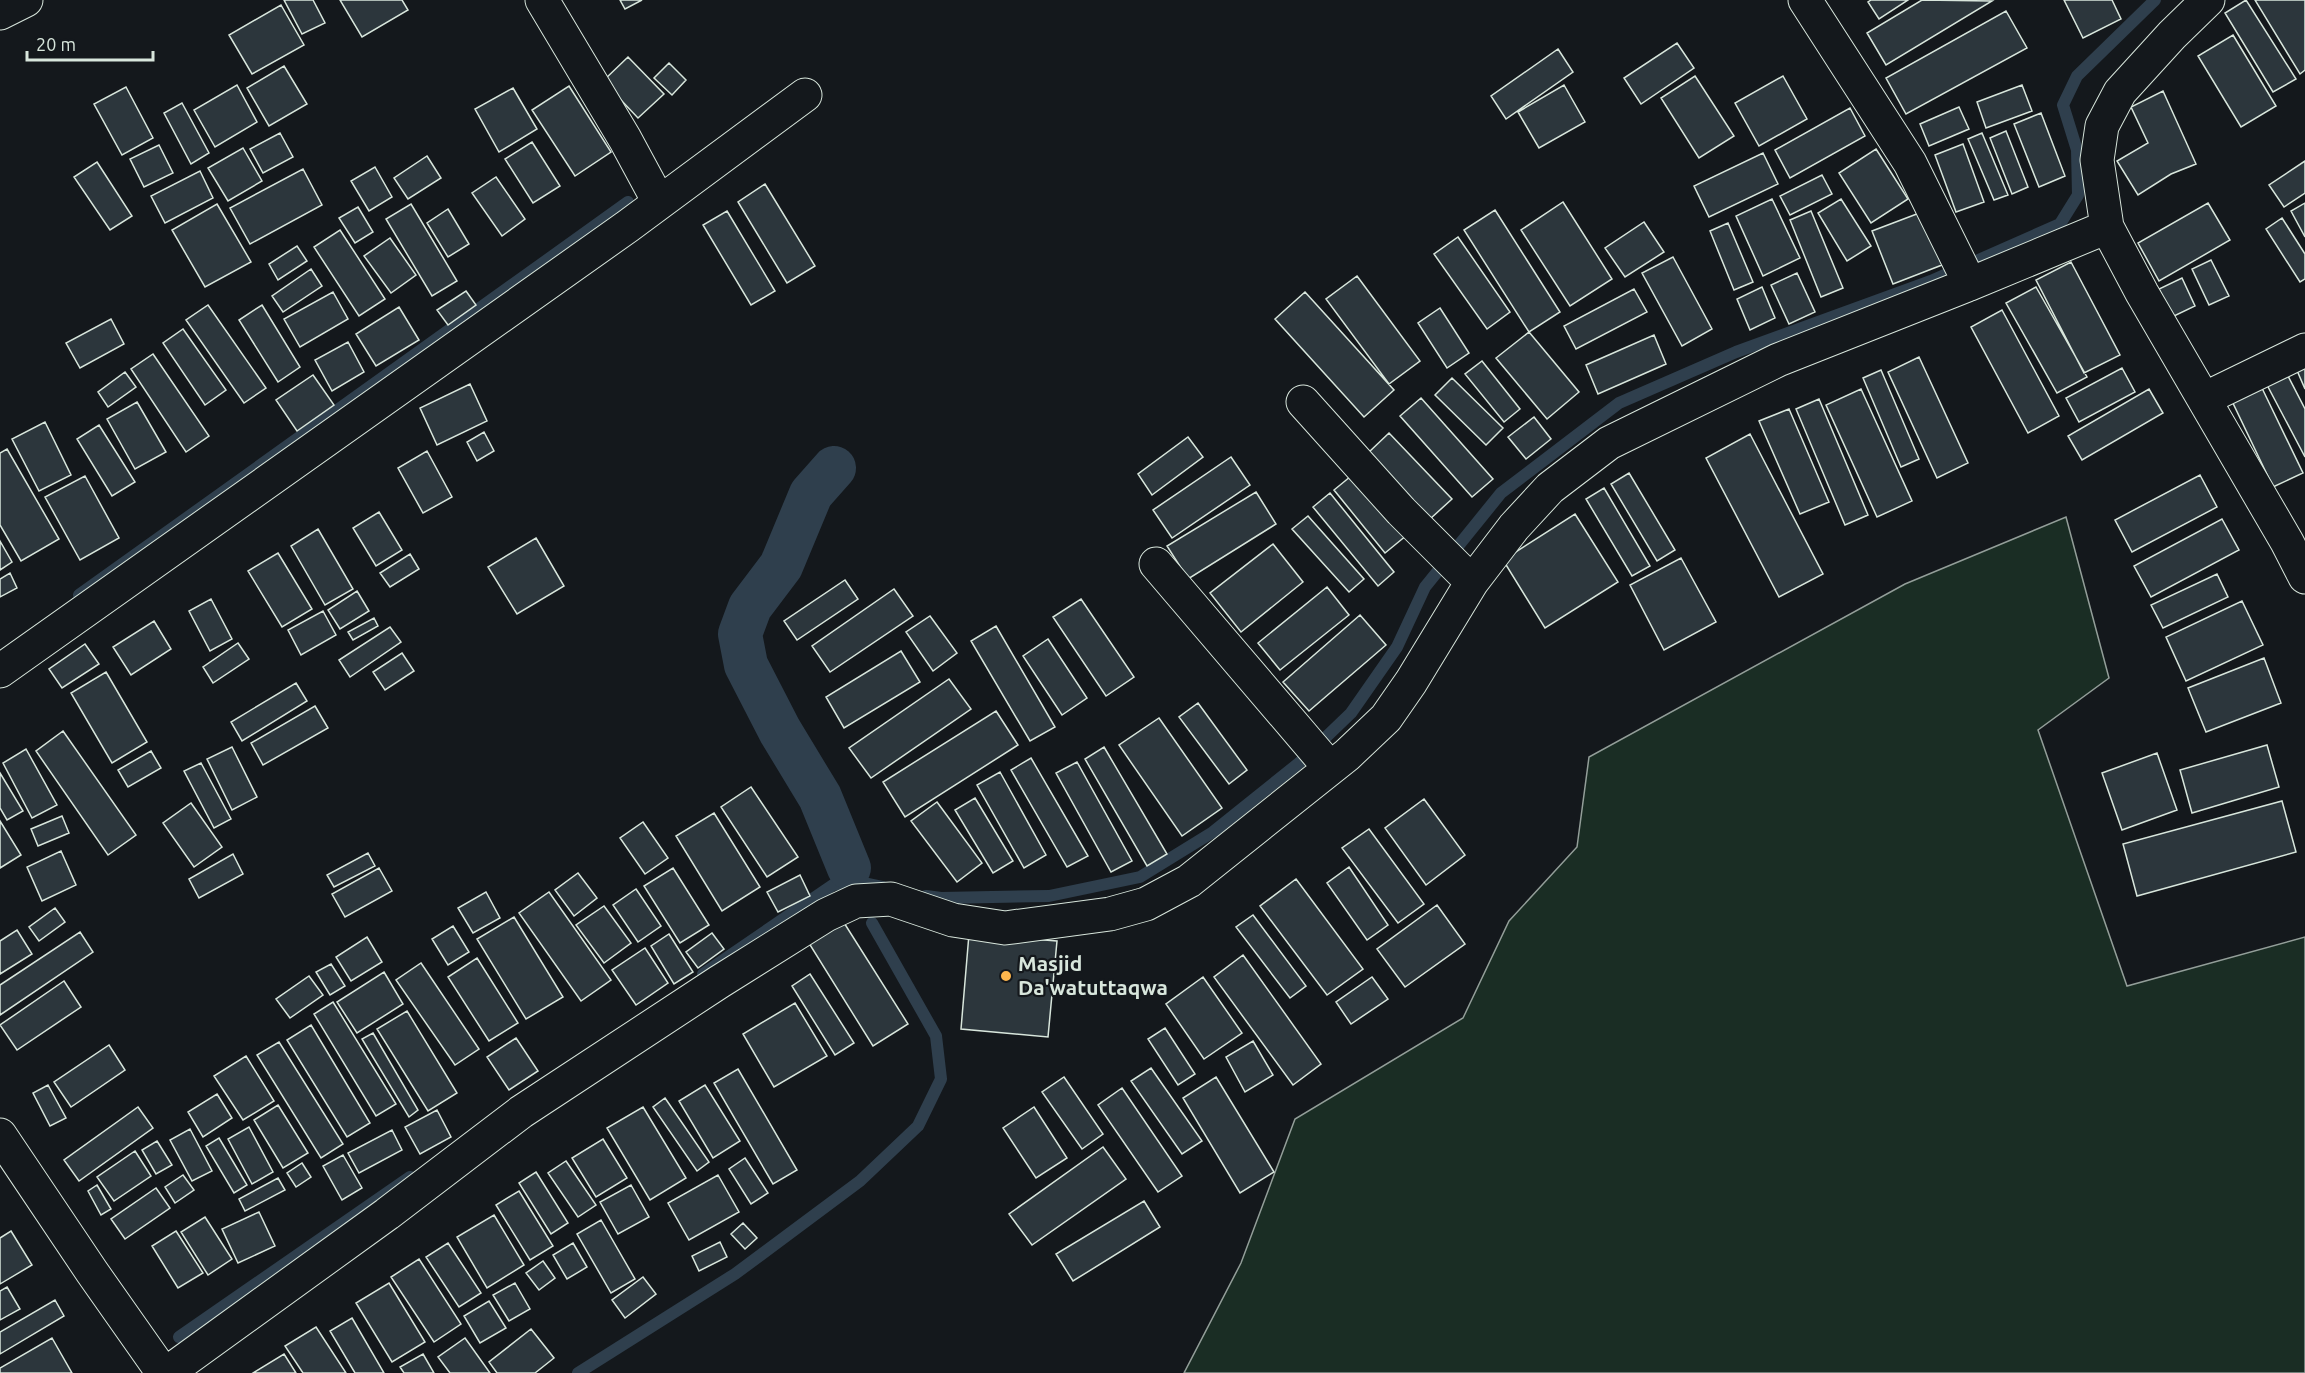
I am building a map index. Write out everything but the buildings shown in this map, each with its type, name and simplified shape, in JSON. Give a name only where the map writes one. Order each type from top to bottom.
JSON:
[{"type":"street","points":[[0,13],[26,0]]},
{"type":"street","points":[[542,0],[625,139],[659,202]]},
{"type":"street","points":[[1805,0],[1910,163],[1970,284]]},
{"type":"street","points":[[2208,0],[2172,35],[2120,92],[2102,126],[2097,160],[2107,227],[2142,293],[2287,542],[2305,577]]},
{"type":"street","points":[[0,671],[618,233],[805,95]]},
{"type":"street","points":[[0,1135],[92,1272],[165,1373],[387,1214],[521,1112],[826,915],[856,901],[891,899],[952,920],[1005,928],[1110,914],[1146,904],[1189,881],[1330,768],[1386,718],[1411,682],[1472,582],[1514,527],[1550,488],[1609,443],[1778,360],[2107,227]]},
{"type":"street","points":[[2204,399],[2305,350]]},
{"type":"street","points":[[1303,402],[1401,511],[1472,582]]},
{"type":"street","points":[[1156,564],[1330,768]]},
{"type":"green space","points":[[2066,517],[2109,678],[2038,730],[2127,986],[2305,937],[2305,1373],[1184,1373],[1241,1263],[1295,1119],[1463,1018],[1509,921],[1577,847],[1589,757],[1905,584]]},
{"type":"waterway","points":[[926,896],[941,898],[1049,896],[1140,877],[1213,832],[1299,763],[1351,713],[1397,647],[1425,587],[1501,493],[1619,403],[1736,352],[1931,281],[2060,224],[2078,195],[2077,150],[2063,105],[2077,76],[2155,0]]},
{"type":"waterway","points":[[79,595],[628,202]]},
{"type":"waterway","points":[[834,468],[811,494],[781,566],[750,607],[740,634],[746,665],[780,731],[820,797],[849,868]]},
{"type":"waterway","points":[[703,974],[833,885],[855,881],[883,887]]},
{"type":"waterway","points":[[578,1373],[735,1274],[860,1181],[918,1126],[941,1079],[936,1036],[872,923]]},
{"type":"waterway","points":[[179,1337],[410,1177]]},
{"type":"place","name":"Masjid Da'watuttaqwa","points":[[1006,976]]}]
